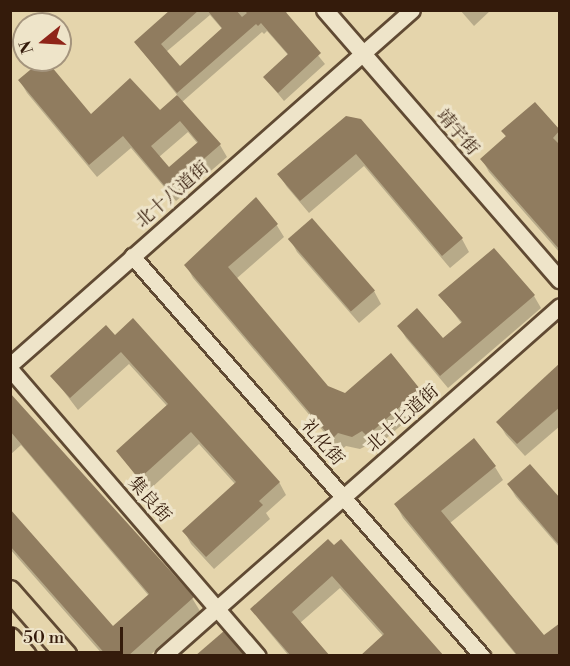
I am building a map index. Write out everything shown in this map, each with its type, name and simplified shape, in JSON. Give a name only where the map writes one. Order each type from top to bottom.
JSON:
[{"type":"highway","points":[[10,591],[67,656]]},
{"type":"highway","points":[[10,638],[26,656]]},
{"type":"main road","name":"靖宇街","points":[[325,10],[560,280]]},
{"type":"street","name":"北十八道街","points":[[10,367],[132,256],[412,10]]},
{"type":"street","name":"礼化街","points":[[132,256],[482,656]]},
{"type":"street","name":"北十七道街","points":[[163,656],[560,306]]},
{"type":"street","name":"集良街","points":[[10,367],[258,656]]},
{"type":"building","points":[[170,10],[199,10],[161,44],[180,66],[222,28],[207,10],[236,10],[242,17],[247,13],[244,10],[284,10],[321,53],[278,93],[263,77],[288,54],[261,23],[258,26],[256,24],[177,93],[134,42]]},
{"type":"building","points":[[28,72],[56,72],[91,114],[130,78],[160,110],[177,95],[221,144],[168,190],[123,136],[89,165],[18,80]],"holes":[[[180,121],[198,142],[169,167],[151,146]]]},
{"type":"building","points":[[535,102],[560,130],[553,138],[560,145],[560,250],[480,159],[506,136],[501,131]]},
{"type":"building","points":[[346,116],[361,119],[463,238],[442,256],[356,154],[300,201],[277,174]]},
{"type":"building","points":[[256,197],[278,224],[228,267],[328,386],[345,393],[391,353],[420,389],[367,436],[362,431],[352,437],[338,433],[332,439],[184,265]]},
{"type":"building","points":[[312,218],[375,290],[351,311],[288,239]]},
{"type":"building","points":[[494,248],[535,295],[440,376],[397,326],[417,308],[443,338],[462,322],[438,295]]},
{"type":"building","points":[[133,318],[280,482],[259,501],[263,505],[206,557],[182,531],[236,482],[191,432],[139,479],[116,451],[168,404],[121,352],[70,398],[50,376],[106,325],[115,335]]},
{"type":"building","points":[[560,363],[560,407],[517,444],[496,422]]},
{"type":"building","points":[[10,393],[194,597],[128,656],[107,656],[10,546],[10,509],[113,626],[149,594],[10,431]]},
{"type":"building","points":[[474,438],[496,466],[441,511],[544,635],[560,623],[560,656],[518,656],[394,504]]},
{"type":"building","points":[[530,464],[560,498],[560,546],[507,484]]},
{"type":"building","points":[[328,539],[334,545],[341,539],[444,656],[360,656],[384,634],[332,576],[292,612],[330,656],[291,656],[250,609]]},
{"type":"building","points":[[224,631],[245,656],[195,656]]}]
